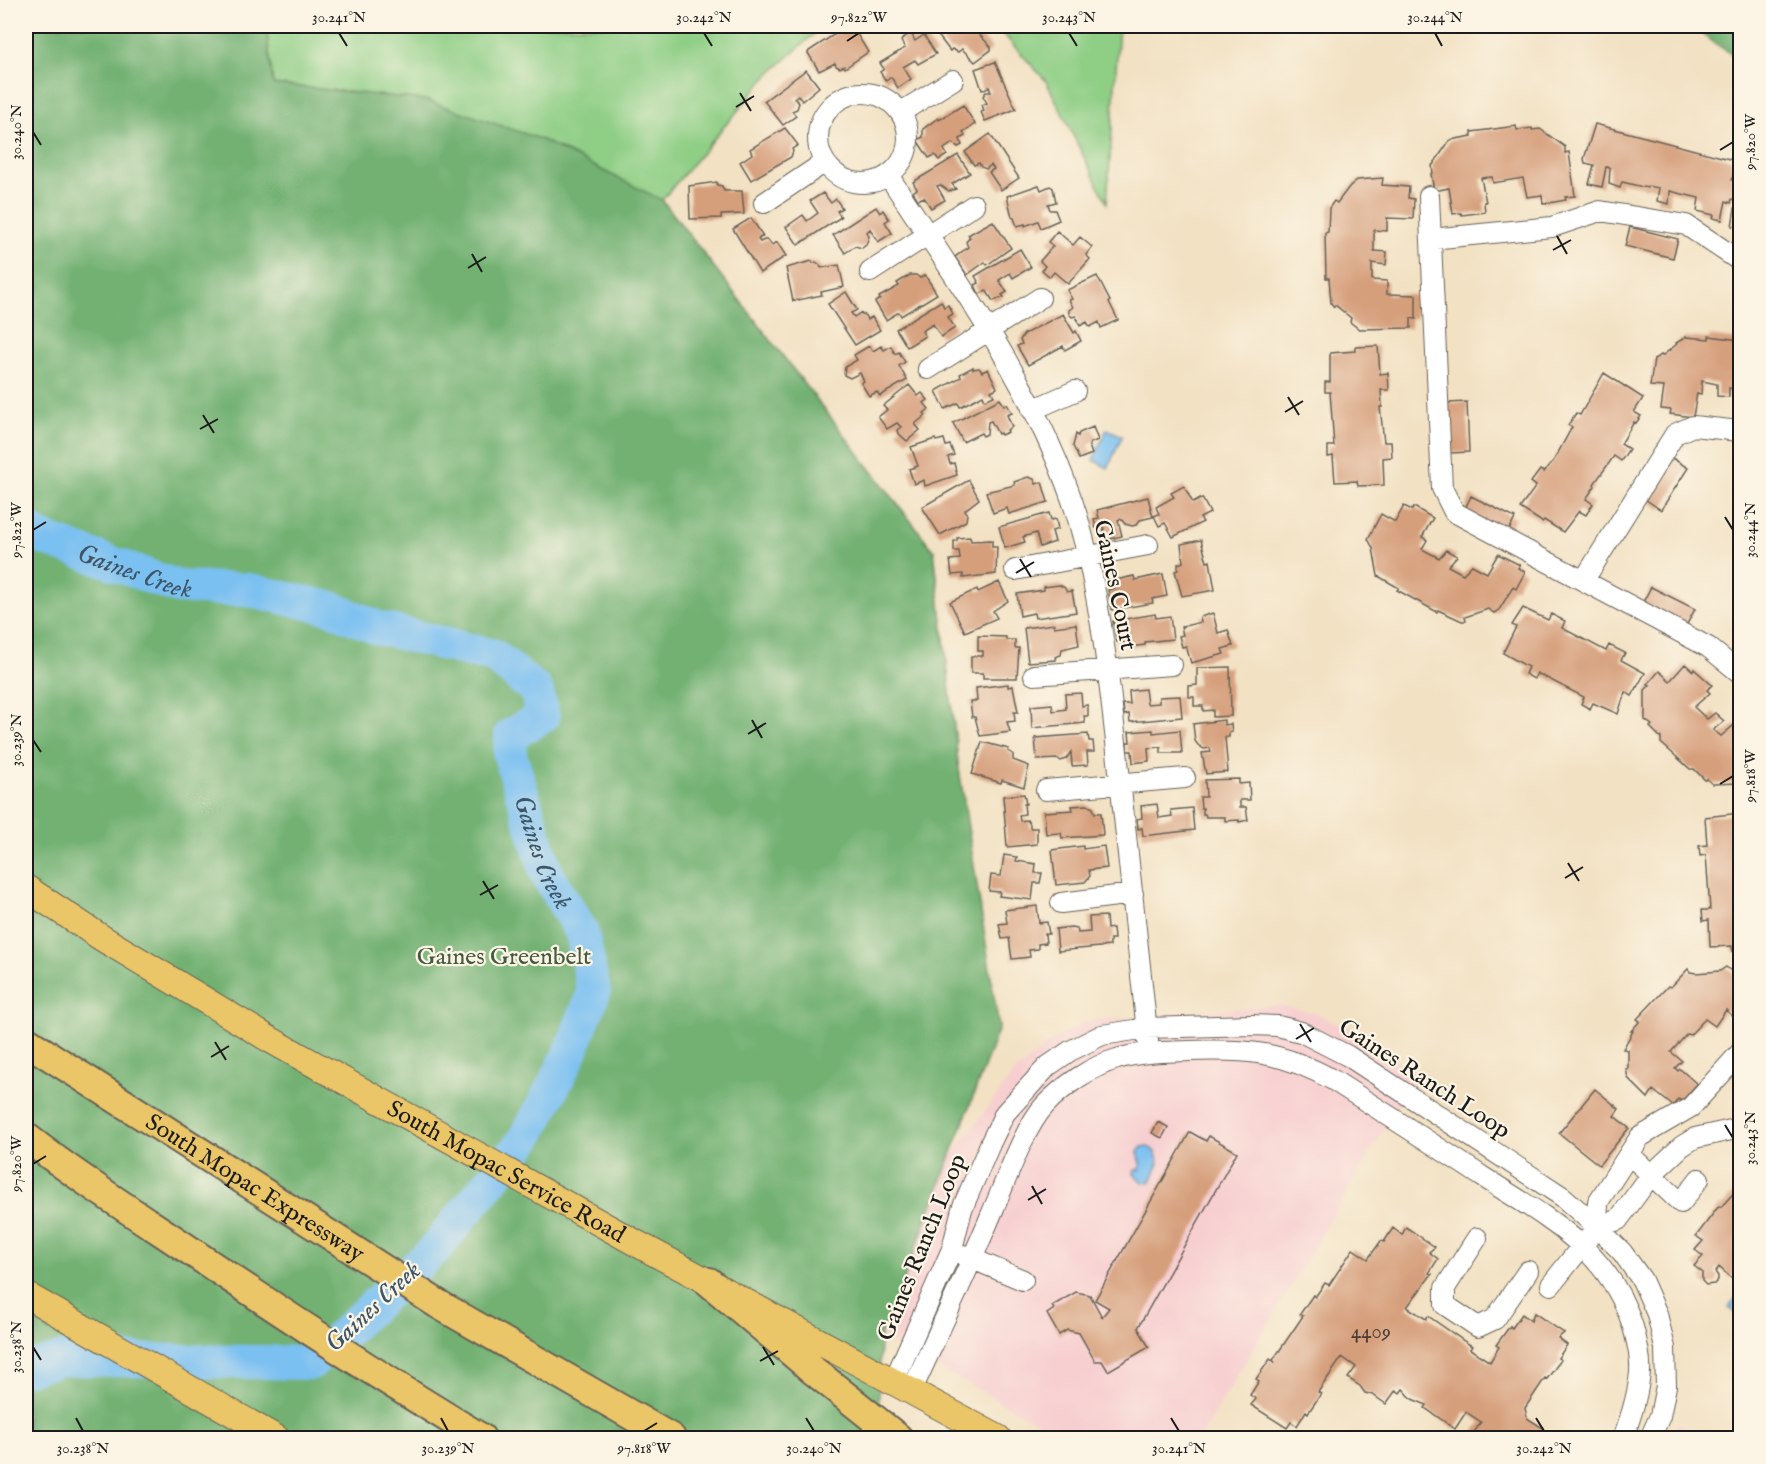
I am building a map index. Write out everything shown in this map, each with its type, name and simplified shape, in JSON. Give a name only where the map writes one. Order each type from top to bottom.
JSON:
[{"type":"highway","points":[[26,1030],[70,1067]]},
{"type":"highway","name":"South Mopac Expressway","points":[[26,1041],[408,1285],[671,1438]]},
{"type":"highway","points":[[26,1137],[64,1167],[378,1375],[481,1438]]},
{"type":"highway","points":[[709,1282],[898,1438]]},
{"type":"main road","name":"South Mopac Service Road","points":[[26,888],[102,938],[269,1039],[634,1242],[998,1438]]},
{"type":"main road","points":[[26,1295],[276,1438]]},
{"type":"street","points":[[901,112],[953,80]]},
{"type":"street","points":[[860,92],[875,94],[890,101],[901,112],[907,125],[906,153],[888,176],[861,183],[847,180],[835,173],[825,162],[819,148],[818,132],[822,117],[831,105],[844,96],[860,92]]},
{"type":"street","points":[[764,202],[825,162]]},
{"type":"street","name":"Gaines Court","points":[[888,176],[1008,363],[1048,443],[1077,518],[1087,556],[1107,670],[1150,1053]]},
{"type":"street","points":[[1429,196],[1442,488],[1454,512],[1708,647],[1740,673]]},
{"type":"street","points":[[870,272],[974,205]]},
{"type":"street","points":[[1431,239],[1552,227],[1600,211],[1686,225],[1740,261]]},
{"type":"street","points":[[928,369],[1040,298]]},
{"type":"street","points":[[1032,410],[1076,392]]},
{"type":"street","points":[[1584,580],[1675,434],[1693,426],[1740,432]]},
{"type":"street","points":[[1015,570],[1148,545]]},
{"type":"street","points":[[1034,675],[1172,665]]},
{"type":"street","points":[[1046,790],[1185,778]]},
{"type":"street","points":[[1061,903],[1133,894]]},
{"type":"street","name":"Gaines Ranch Loop","points":[[902,1387],[952,1249],[962,1209],[990,1144],[1005,1113],[1048,1066],[1070,1051],[1102,1035],[1147,1028],[1278,1026],[1301,1032],[1348,1056],[1563,1197],[1622,1252],[1642,1280],[1658,1314],[1665,1348],[1666,1386],[1660,1416],[1650,1438]]},
{"type":"street","name":"Gaines Ranch Loop","points":[[902,1387],[972,1259],[1025,1138],[1044,1106],[1068,1086],[1094,1069],[1117,1059],[1150,1053],[1219,1050],[1261,1052],[1288,1059],[1314,1070],[1529,1207],[1582,1244],[1618,1291],[1627,1307],[1637,1340],[1640,1370],[1635,1403],[1623,1438]]},
{"type":"street","points":[[1597,1227],[1598,1202],[1640,1137],[1691,1107],[1740,1053]]},
{"type":"street","points":[[1551,1285],[1597,1227],[1618,1220],[1651,1175],[1682,1146],[1695,1138],[1740,1128]]},
{"type":"street","points":[[1629,1154],[1681,1203],[1700,1179]]},
{"type":"street","points":[[1477,1238],[1445,1288],[1445,1305],[1478,1327],[1494,1319],[1528,1271]]},
{"type":"street","points":[[952,1249],[1023,1280]]},
{"type":"shaded area","points":[[1280,1005],[1314,1013],[1354,1032],[1417,1074],[1200,1438],[1066,1438],[880,1336],[896,1301],[952,1155],[1013,1074],[1048,1044],[1086,1021]]},
{"type":"shaded area","points":[[1678,1422],[1699,1438],[1668,1438]]},
{"type":"green space","name":"Gaines Greenbelt","points":[[26,26],[266,26],[273,84],[426,100],[540,139],[662,200],[934,551],[958,762],[999,1028],[896,1301],[880,1336],[878,1438],[26,1438]]},
{"type":"green space","points":[[266,26],[823,26],[768,75],[662,200],[934,551],[958,762],[273,84]]},
{"type":"green space","points":[[996,26],[1119,26],[1107,203],[1046,81]]},
{"type":"green space","points":[[1690,26],[1740,26],[1740,60]]},
{"type":"water","points":[[1107,429],[1122,436],[1108,468],[1093,460]]},
{"type":"water","points":[[1148,1146],[1155,1152],[1159,1163],[1151,1181],[1143,1183],[1134,1174],[1135,1170],[1140,1170],[1138,1152],[1142,1147]]},
{"type":"water","points":[[1740,1293],[1740,1317],[1729,1307]]},
{"type":"building","points":[[847,26],[852,26],[868,52],[845,68],[836,66],[835,63],[819,71],[809,51]]},
{"type":"building","points":[[937,26],[975,26],[978,29],[976,31],[991,47],[991,50],[975,62],[962,49],[958,52],[952,49],[950,51],[933,29]]},
{"type":"building","points":[[911,33],[915,41],[924,35],[936,54],[918,64],[915,60],[903,67],[911,79],[898,88],[891,77],[886,81],[880,72],[884,69],[880,63],[905,48],[901,41]]},
{"type":"building","points":[[995,62],[1016,109],[985,121],[981,112],[984,111],[982,105],[987,103],[983,96],[986,92],[991,92],[989,87],[982,90],[975,69]]},
{"type":"building","points":[[806,70],[819,87],[802,101],[798,95],[794,98],[799,103],[797,109],[792,111],[796,116],[783,125],[764,101]]},
{"type":"building","points":[[963,105],[975,124],[963,132],[965,136],[960,139],[962,145],[958,147],[953,143],[944,149],[947,155],[939,160],[935,155],[929,158],[917,140],[923,137],[923,129]]},
{"type":"building","points":[[1595,124],[1737,161],[1732,180],[1737,181],[1735,200],[1732,199],[1731,203],[1726,201],[1722,220],[1713,218],[1714,215],[1697,211],[1699,198],[1670,191],[1669,204],[1657,201],[1659,188],[1648,186],[1647,188],[1622,182],[1620,188],[1609,184],[1610,168],[1606,167],[1602,187],[1589,184],[1594,165],[1585,163],[1584,159]]},
{"type":"building","points":[[1516,126],[1517,130],[1540,129],[1565,147],[1565,153],[1569,152],[1575,196],[1543,204],[1542,195],[1527,197],[1523,178],[1493,183],[1492,177],[1481,178],[1486,202],[1484,202],[1485,212],[1453,214],[1449,188],[1434,191],[1431,174],[1433,173],[1432,166],[1450,140],[1472,136],[1472,132]]},
{"type":"building","points":[[785,128],[798,145],[792,149],[791,157],[751,180],[740,162],[752,154],[750,149]]},
{"type":"building","points":[[990,134],[1019,178],[1001,190],[989,172],[994,169],[991,165],[986,169],[979,163],[974,165],[965,152]]},
{"type":"building","points":[[958,155],[970,173],[952,184],[956,189],[949,191],[940,185],[937,186],[945,200],[931,208],[924,197],[918,200],[913,192],[917,189],[913,182]]},
{"type":"building","points":[[1383,178],[1382,185],[1409,187],[1408,198],[1414,199],[1413,219],[1387,218],[1387,231],[1374,230],[1374,251],[1387,252],[1386,265],[1372,263],[1372,280],[1387,281],[1387,294],[1416,295],[1416,319],[1411,318],[1411,328],[1359,329],[1350,322],[1351,318],[1331,303],[1329,278],[1326,278],[1325,233],[1328,232],[1329,208],[1334,201],[1337,203],[1357,180]]},
{"type":"building","points":[[717,182],[717,185],[722,186],[724,191],[742,191],[744,214],[721,215],[721,218],[690,219],[689,186]]},
{"type":"building","points":[[1039,185],[1041,190],[1050,186],[1053,188],[1056,202],[1048,204],[1050,210],[1055,210],[1059,220],[1041,228],[1038,221],[1025,226],[1025,224],[1017,226],[1012,217],[1007,196]]},
{"type":"building","points":[[823,193],[831,203],[836,199],[842,208],[837,211],[841,217],[798,245],[786,227],[803,215],[807,221],[818,213],[810,201]]},
{"type":"building","points":[[1739,198],[1740,227],[1732,226]]},
{"type":"building","points":[[876,207],[880,213],[883,210],[889,219],[885,222],[892,233],[878,242],[870,229],[867,232],[869,236],[866,245],[862,248],[855,246],[845,253],[833,235]]},
{"type":"building","points":[[751,218],[763,236],[758,239],[760,242],[767,239],[772,245],[777,242],[786,256],[760,273],[733,229]]},
{"type":"building","points":[[993,221],[1011,248],[987,265],[985,262],[967,275],[955,257],[968,247],[966,242],[970,237],[968,235]]},
{"type":"building","points":[[1630,227],[1678,239],[1673,258],[1625,246]]},
{"type":"building","points":[[1057,231],[1073,245],[1080,237],[1092,247],[1086,255],[1090,259],[1068,284],[1054,272],[1050,277],[1042,270],[1045,266],[1040,261],[1053,246],[1048,242]]},
{"type":"building","points":[[1020,249],[1031,267],[1013,278],[1010,273],[999,280],[1007,292],[1002,295],[1004,297],[993,301],[986,290],[980,294],[975,285],[979,283],[975,276]]},
{"type":"building","points":[[812,261],[821,268],[839,265],[844,287],[821,292],[822,295],[793,301],[786,268]]},
{"type":"building","points":[[910,275],[920,278],[925,275],[937,294],[901,316],[899,312],[886,320],[875,302],[880,299],[879,297],[899,286],[897,283]]},
{"type":"building","points":[[1097,276],[1118,320],[1101,328],[1099,322],[1090,327],[1087,322],[1080,326],[1076,316],[1072,317],[1069,314],[1069,310],[1073,307],[1067,290]]},
{"type":"building","points":[[846,292],[857,310],[851,313],[854,317],[860,313],[865,315],[867,320],[872,317],[880,330],[855,345],[828,304]]},
{"type":"building","points":[[941,301],[944,307],[948,305],[953,314],[948,317],[955,328],[941,337],[933,324],[922,331],[925,336],[907,347],[896,329]]},
{"type":"building","points":[[1063,314],[1081,341],[1065,350],[1063,346],[1028,365],[1017,346],[1022,344],[1020,340],[1024,334]]},
{"type":"building","points":[[1709,336],[1740,340],[1740,390],[1729,388],[1729,397],[1717,396],[1717,384],[1702,381],[1701,394],[1697,393],[1693,417],[1670,414],[1671,410],[1661,409],[1664,387],[1650,386],[1654,359],[1662,356],[1686,337],[1709,339]]},
{"type":"building","points":[[869,346],[873,351],[881,346],[884,350],[891,346],[895,354],[899,352],[905,362],[899,366],[907,380],[880,396],[877,392],[869,396],[861,383],[864,381],[860,373],[850,378],[844,375],[845,367],[857,360],[854,355]]},
{"type":"building","points":[[1378,346],[1380,374],[1388,373],[1389,390],[1381,390],[1382,407],[1380,407],[1384,442],[1391,442],[1392,457],[1383,458],[1384,485],[1358,486],[1357,481],[1335,482],[1333,456],[1328,457],[1328,446],[1334,446],[1330,392],[1325,392],[1325,382],[1330,382],[1330,353],[1355,351],[1355,347]]},
{"type":"building","points":[[973,367],[973,369],[979,368],[982,372],[988,369],[997,388],[991,391],[994,396],[985,400],[983,395],[960,407],[958,403],[945,409],[936,391],[961,377],[960,374]]},
{"type":"building","points":[[1604,373],[1643,398],[1634,412],[1641,416],[1636,423],[1634,422],[1621,444],[1629,449],[1621,461],[1614,456],[1594,484],[1595,486],[1586,499],[1593,504],[1586,515],[1579,511],[1563,532],[1520,508],[1536,486],[1531,482],[1540,470],[1544,472],[1554,460],[1572,427],[1568,425],[1576,413],[1580,415]]},
{"type":"building","points":[[909,385],[918,396],[922,393],[928,400],[924,403],[929,409],[924,413],[926,415],[915,424],[920,430],[907,441],[898,433],[897,430],[901,427],[897,423],[887,429],[878,417],[887,410],[883,406]]},
{"type":"building","points":[[1000,399],[1004,405],[1007,404],[1012,413],[1007,415],[1012,427],[1007,430],[1008,432],[998,434],[991,421],[988,422],[987,434],[983,436],[981,433],[963,442],[953,423]]},
{"type":"building","points":[[1467,402],[1469,452],[1450,453],[1448,403]]},
{"type":"building","points":[[1093,427],[1098,440],[1090,443],[1092,454],[1079,459],[1073,446],[1076,434],[1078,436],[1079,433]]},
{"type":"building","points":[[935,439],[936,441],[944,439],[946,446],[950,445],[954,455],[948,457],[950,464],[954,463],[957,475],[925,486],[924,480],[914,484],[909,469],[918,466],[911,447]]},
{"type":"building","points":[[1672,458],[1688,468],[1661,510],[1645,499]]},
{"type":"building","points":[[1028,477],[1034,479],[1036,484],[1042,482],[1048,502],[1009,514],[1007,508],[993,513],[986,492],[1015,485],[1014,482]]},
{"type":"building","points":[[969,480],[979,499],[965,510],[966,521],[940,535],[922,507]]},
{"type":"building","points":[[1184,486],[1193,503],[1202,498],[1210,513],[1200,518],[1203,522],[1173,537],[1165,523],[1159,526],[1154,516],[1159,514],[1156,507],[1174,497],[1171,493]]},
{"type":"building","points":[[1471,496],[1515,518],[1507,535],[1463,513]]},
{"type":"building","points":[[1148,497],[1153,517],[1140,520],[1132,526],[1125,524],[1121,519],[1118,520],[1122,536],[1106,540],[1103,526],[1096,528],[1094,519],[1099,518],[1097,510]]},
{"type":"building","points":[[1404,506],[1412,510],[1414,507],[1433,518],[1422,537],[1427,540],[1422,549],[1439,558],[1446,550],[1457,556],[1448,566],[1463,574],[1472,565],[1487,573],[1498,554],[1520,565],[1518,568],[1525,572],[1516,589],[1513,587],[1499,610],[1494,613],[1488,609],[1465,617],[1466,621],[1462,621],[1438,610],[1437,612],[1397,590],[1399,588],[1378,576],[1373,548],[1368,539],[1381,514],[1395,522]]},
{"type":"building","points":[[1049,513],[1051,520],[1056,519],[1058,529],[1052,531],[1055,542],[1040,547],[1036,533],[1023,537],[1025,542],[1005,548],[999,527]]},
{"type":"building","points":[[970,537],[971,541],[992,540],[992,547],[997,547],[996,574],[963,578],[963,574],[952,575],[950,560],[960,559],[959,551],[954,551],[954,541],[957,541],[957,538]]},
{"type":"building","points":[[1201,540],[1207,562],[1210,561],[1215,590],[1182,596],[1175,571],[1178,570],[1178,564],[1183,562],[1181,544]]},
{"type":"building","points":[[1163,574],[1167,596],[1152,599],[1153,603],[1112,610],[1108,590],[1115,588],[1116,580],[1134,576],[1135,580]]},
{"type":"building","points":[[999,582],[1008,601],[993,611],[997,618],[965,632],[950,602],[977,589],[978,592]]},
{"type":"building","points":[[1059,585],[1067,592],[1072,591],[1076,612],[1035,618],[1034,613],[1020,616],[1017,594]]},
{"type":"building","points":[[1651,587],[1695,609],[1686,626],[1642,604]]},
{"type":"building","points":[[1523,608],[1548,620],[1551,614],[1565,621],[1562,628],[1606,651],[1609,645],[1625,653],[1621,660],[1645,673],[1632,696],[1625,692],[1618,714],[1593,703],[1590,709],[1581,704],[1584,697],[1537,673],[1534,679],[1525,674],[1528,667],[1503,653],[1516,627],[1512,625]]},
{"type":"building","points":[[1213,613],[1218,633],[1228,630],[1233,646],[1222,649],[1224,654],[1191,663],[1186,646],[1182,647],[1179,636],[1183,635],[1181,627],[1201,622],[1200,617]]},
{"type":"building","points":[[1155,614],[1156,618],[1170,616],[1173,639],[1145,642],[1145,645],[1129,647],[1122,641],[1117,642],[1113,621]]},
{"type":"building","points":[[1054,624],[1054,627],[1076,624],[1079,645],[1062,649],[1061,655],[1055,657],[1056,660],[1028,662],[1024,628]]},
{"type":"building","points":[[978,636],[1006,637],[1006,640],[1015,640],[1015,648],[1019,648],[1017,678],[983,678],[983,673],[971,673],[971,656],[983,656],[983,651],[978,651]]},
{"type":"building","points":[[1685,664],[1712,685],[1707,690],[1710,693],[1694,707],[1707,719],[1715,713],[1724,721],[1713,730],[1721,736],[1739,721],[1740,723],[1740,783],[1712,784],[1707,779],[1705,780],[1661,743],[1661,738],[1650,727],[1652,725],[1645,720],[1645,690],[1650,685],[1648,684],[1659,671],[1670,681]]},
{"type":"building","points":[[1230,667],[1231,716],[1213,717],[1213,710],[1203,711],[1203,706],[1194,706],[1194,697],[1189,697],[1189,686],[1197,685],[1197,668]]},
{"type":"building","points":[[1008,684],[1008,687],[1013,686],[1018,712],[1014,712],[1015,721],[1007,722],[1010,732],[980,736],[975,717],[972,717],[970,701],[977,701],[976,688]]},
{"type":"building","points":[[1145,689],[1147,704],[1159,703],[1159,697],[1180,696],[1182,717],[1130,722],[1129,714],[1124,715],[1123,704],[1130,704],[1129,691]]},
{"type":"building","points":[[1081,693],[1082,706],[1088,705],[1088,716],[1084,716],[1085,723],[1032,728],[1031,706],[1052,704],[1053,711],[1066,709],[1065,694]]},
{"type":"building","points":[[1224,720],[1224,725],[1231,724],[1232,732],[1229,732],[1229,737],[1225,737],[1228,772],[1206,774],[1202,753],[1211,752],[1210,748],[1204,749],[1195,741],[1193,724]]},
{"type":"building","points":[[1153,730],[1153,733],[1180,730],[1182,753],[1161,753],[1161,747],[1148,748],[1149,761],[1133,763],[1132,751],[1127,751],[1127,742],[1130,742],[1129,732]]},
{"type":"building","points":[[1088,734],[1089,741],[1093,741],[1094,752],[1087,752],[1088,765],[1072,766],[1071,752],[1066,759],[1061,761],[1058,759],[1037,760],[1035,738]]},
{"type":"building","points":[[982,742],[1009,749],[1008,751],[1013,754],[1013,760],[1029,766],[1024,787],[972,774]]},
{"type":"building","points":[[1239,779],[1239,784],[1249,783],[1250,800],[1240,800],[1240,807],[1246,807],[1248,820],[1225,821],[1225,817],[1206,817],[1201,808],[1200,797],[1206,797],[1205,780]]},
{"type":"building","points":[[1024,794],[1025,814],[1019,815],[1020,821],[1027,820],[1030,828],[1037,828],[1037,844],[1007,847],[1003,796]]},
{"type":"building","points":[[1157,804],[1159,818],[1172,816],[1171,810],[1192,808],[1194,830],[1143,836],[1142,828],[1138,829],[1137,819],[1142,818],[1141,806]]},
{"type":"building","points":[[1087,805],[1093,808],[1095,813],[1101,813],[1103,835],[1062,838],[1061,833],[1046,834],[1044,812],[1073,810],[1072,806]]},
{"type":"building","points":[[1740,813],[1740,951],[1733,952],[1732,946],[1710,947],[1709,920],[1703,921],[1702,910],[1710,910],[1706,855],[1700,856],[1699,846],[1707,845],[1705,817]]},
{"type":"building","points":[[1083,846],[1083,849],[1104,846],[1107,868],[1089,870],[1090,876],[1085,882],[1056,885],[1052,850]]},
{"type":"building","points":[[1004,855],[1017,857],[1016,861],[1036,864],[1035,873],[1042,873],[1040,883],[1034,883],[1032,900],[999,896],[1000,892],[989,891],[991,875],[1001,876]]},
{"type":"building","points":[[1037,906],[1039,923],[1047,922],[1049,934],[1045,934],[1046,943],[1038,944],[1038,949],[1029,950],[1030,957],[1012,959],[1009,938],[1002,939],[999,924],[1007,923],[1005,910]]},
{"type":"building","points":[[1106,916],[1107,929],[1113,928],[1114,939],[1110,939],[1110,946],[1058,951],[1056,929],[1072,927],[1077,928],[1078,933],[1090,932],[1089,917]]},
{"type":"building","points":[[1726,967],[1740,978],[1740,1023],[1726,1010],[1715,1026],[1705,1019],[1671,1052],[1682,1061],[1675,1068],[1678,1071],[1680,1069],[1697,1084],[1682,1101],[1678,1099],[1673,1106],[1653,1090],[1648,1098],[1628,1078],[1626,1069],[1628,1069],[1628,1050],[1623,1049],[1633,1031],[1631,1031],[1640,1021],[1637,1019],[1668,986],[1671,987],[1688,969],[1696,973],[1720,971]]},
{"type":"building","points":[[1595,1089],[1619,1109],[1614,1116],[1629,1128],[1599,1165],[1559,1133]]},
{"type":"building","points":[[1158,1122],[1168,1127],[1162,1138],[1152,1133]]},
{"type":"building","points":[[1190,1132],[1206,1141],[1209,1136],[1237,1152],[1138,1328],[1149,1347],[1108,1371],[1102,1361],[1095,1361],[1079,1333],[1067,1330],[1059,1335],[1047,1314],[1054,1309],[1052,1306],[1076,1292],[1090,1295],[1102,1317],[1109,1308],[1095,1300]]},
{"type":"building","points":[[1740,1186],[1740,1271],[1739,1269],[1731,1278],[1719,1267],[1715,1272],[1718,1280],[1714,1284],[1706,1285],[1702,1281],[1702,1272],[1694,1266],[1703,1256],[1695,1250],[1703,1241],[1696,1236],[1719,1206],[1721,1207]]},
{"type":"building","points":[[1406,1227],[1435,1247],[1429,1252],[1438,1259],[1429,1273],[1432,1274],[1407,1307],[1426,1319],[1428,1316],[1472,1346],[1470,1349],[1490,1362],[1499,1347],[1496,1345],[1522,1314],[1531,1321],[1534,1313],[1564,1333],[1558,1338],[1567,1345],[1558,1358],[1561,1360],[1547,1379],[1545,1378],[1525,1408],[1527,1418],[1543,1428],[1536,1438],[1470,1438],[1481,1422],[1466,1412],[1455,1429],[1425,1408],[1427,1405],[1412,1399],[1403,1389],[1400,1393],[1396,1390],[1386,1404],[1373,1395],[1365,1393],[1360,1386],[1348,1378],[1356,1367],[1342,1357],[1318,1392],[1321,1394],[1297,1426],[1291,1422],[1287,1428],[1251,1405],[1256,1399],[1250,1395],[1259,1381],[1256,1379],[1270,1359],[1275,1363],[1273,1360],[1303,1316],[1300,1314],[1313,1295],[1315,1297],[1325,1283],[1329,1285],[1353,1249],[1368,1259],[1393,1228],[1402,1235]]},
{"type":"waterway","name":"Gaines Creek","points":[[26,527],[40,537],[178,587],[248,590],[331,608],[378,628],[494,656],[536,690],[543,716],[511,735],[510,755],[547,874],[582,933],[594,992],[569,1056],[526,1138],[435,1249],[311,1363],[61,1359],[26,1369]]}]
